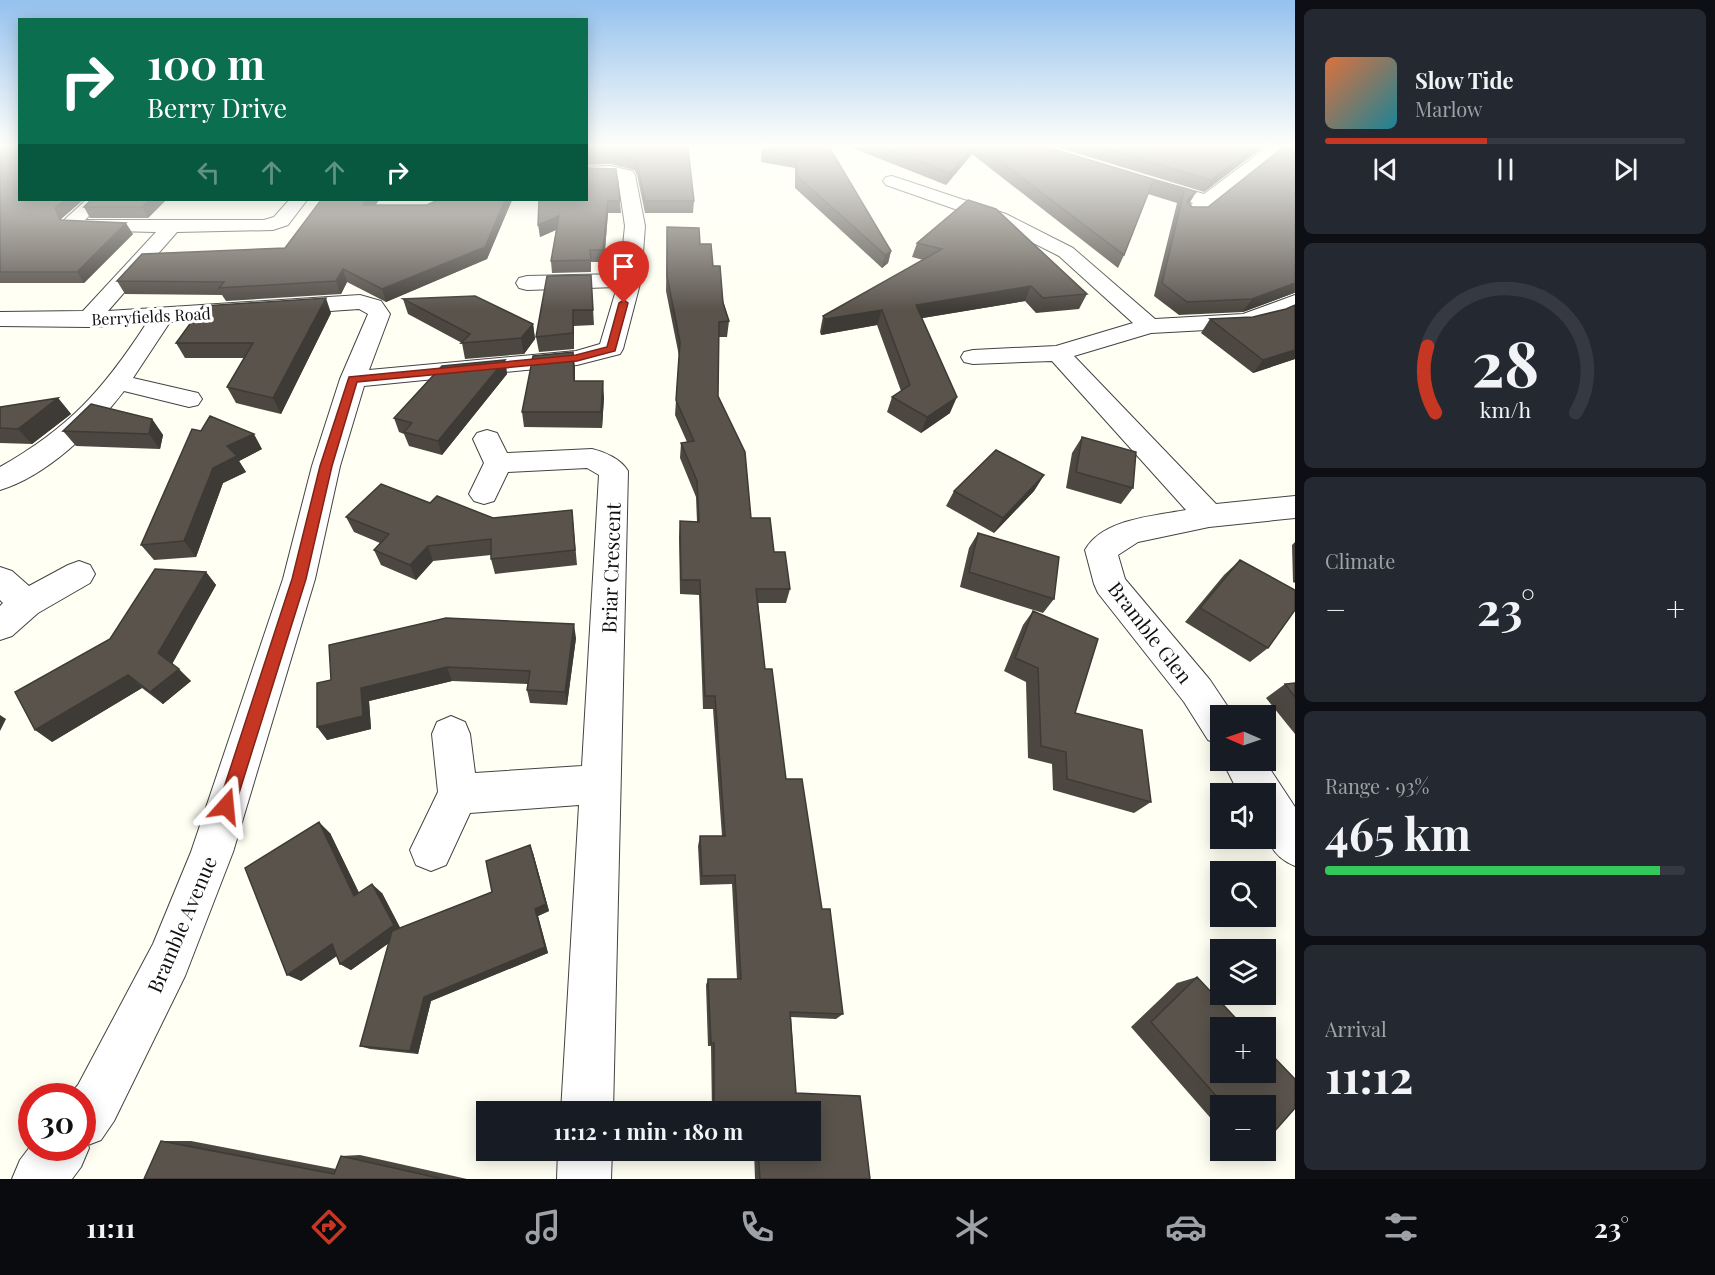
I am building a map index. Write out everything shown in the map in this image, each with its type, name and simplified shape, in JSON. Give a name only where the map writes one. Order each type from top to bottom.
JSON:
[{"type":"street","points":[[353,379],[577,358],[611,349],[630,280],[634,226],[630,200]]},
{"type":"street","points":[[925,211],[942,200]]},
{"type":"street","points":[[947,200],[999,218],[1065,252],[1149,326]]},
{"type":"street","points":[[1183,200],[1199,207],[1208,200]]},
{"type":"street","points":[[95,201],[73,221],[76,226],[266,226],[281,221],[297,201]]},
{"type":"street","points":[[88,320],[171,227]]},
{"type":"street","points":[[520,284],[630,280]]},
{"type":"street","points":[[985,379],[967,347],[1058,353],[1149,326],[1243,321],[1267,315],[1293,290]]},
{"type":"street","name":"Berryfields Road","points":[[0,320],[88,320],[360,302],[373,306]]},
{"type":"street","name":"Bramble Avenue","points":[[96,1103],[169,960],[212,852],[299,579],[326,466],[353,379],[379,314],[373,306]]},
{"type":"street","points":[[0,480],[23,467],[78,427],[137,357],[162,316]]},
{"type":"street","points":[[1058,353],[1209,516]]},
{"type":"street","points":[[118,381],[189,399]]},
{"type":"street","name":"Briar Crescent","points":[[490,465],[592,458],[614,471],[587,1101]]},
{"type":"street","name":"Bramble Glen","points":[[1210,711],[1197,691],[1110,584],[1101,550],[1129,532],[1209,516],[1295,507]]},
{"type":"street","points":[[0,626],[26,604],[79,574]]},
{"type":"street","points":[[0,580],[26,604]]},
{"type":"street","points":[[431,850],[458,794],[451,734]]},
{"type":"street","points":[[458,794],[601,784]]},
{"type":"street","points":[[1276,816],[1295,845]]},
{"type":"street","points":[[39,1179],[52,1161]]},
{"type":"street","points":[[584,1179],[585,1161]]},
{"type":"building","points":[[0,200],[64,201],[55,208],[60,220],[126,223],[77,272],[0,272]]},
{"type":"building","points":[[620,200],[608,201],[603,250],[590,250],[591,260],[551,261],[559,216],[538,225],[539,201]]},
{"type":"building","points":[[645,200],[694,201],[645,201]]},
{"type":"building","points":[[824,200],[861,200],[891,251],[885,255]]},
{"type":"building","points":[[968,200],[996,209],[1087,294],[1043,298],[1031,286],[916,305],[957,397],[927,417],[892,397],[910,385],[882,310],[825,319],[823,316],[942,249],[917,243]]},
{"type":"building","points":[[1052,200],[1146,200],[1124,255]]},
{"type":"building","points":[[1182,200],[1188,200],[1192,207],[1208,207],[1217,200],[1295,200],[1295,283],[1252,299],[1187,302],[1162,283]]},
{"type":"building","points":[[90,201],[149,201],[142,207],[84,207]]},
{"type":"building","points":[[320,201],[366,201],[363,205],[427,205],[436,201],[505,201],[485,247],[382,289],[343,269],[336,281],[219,288],[224,282],[117,281],[142,254],[285,248]]},
{"type":"building","points":[[667,227],[699,228],[700,244],[711,244],[713,266],[720,266],[723,303],[729,321],[719,322],[718,396],[745,452],[751,518],[770,518],[774,552],[785,552],[790,589],[756,589],[765,669],[772,669],[786,779],[802,779],[822,909],[830,909],[843,1014],[790,1012],[796,1093],[860,1096],[870,1179],[760,1179],[759,1161],[821,1161],[821,1101],[714,1101],[714,1043],[711,1043],[708,979],[741,979],[735,875],[702,876],[700,836],[725,836],[715,696],[705,696],[700,580],[681,580],[680,521],[699,522],[697,481],[681,443],[694,441],[676,400],[680,342],[667,276]]},
{"type":"building","points":[[591,275],[593,310],[573,310],[573,333],[536,337],[547,276]]},
{"type":"building","points":[[475,296],[533,324],[521,338],[461,343],[470,334],[403,299]]},
{"type":"building","points":[[326,298],[273,398],[227,387],[253,343],[176,343],[203,306]]},
{"type":"building","points":[[1295,305],[1295,350],[1263,360],[1210,319],[1253,317]]},
{"type":"building","points":[[573,352],[574,381],[603,381],[601,412],[522,412],[533,356]]},
{"type":"building","points":[[505,360],[438,441],[404,432],[412,423],[394,418],[442,366]]},
{"type":"building","points":[[58,398],[18,429],[0,428],[0,407]]},
{"type":"building","points":[[91,404],[152,419],[149,434],[63,431]]},
{"type":"building","points":[[210,416],[254,434],[227,446],[237,456],[213,468],[184,541],[141,545],[192,429],[201,431]]},
{"type":"building","points":[[1082,437],[1136,452],[1133,488],[1076,472]]},
{"type":"building","points":[[996,450],[1044,475],[1003,518],[954,491]]},
{"type":"building","points":[[381,484],[430,503],[437,496],[493,518],[572,510],[575,550],[491,559],[491,539],[428,546],[410,565],[374,550],[389,534],[346,517]]},
{"type":"building","points":[[978,533],[1059,557],[1054,599],[969,572]]},
{"type":"building","points":[[1240,560],[1295,590],[1295,610],[1268,648],[1200,608]]},
{"type":"building","points":[[155,569],[206,572],[158,653],[179,669],[150,692],[128,675],[35,730],[15,692],[110,639]]},
{"type":"building","points":[[1033,611],[1098,639],[1075,713],[1142,730],[1151,802],[1067,779],[1066,752],[1041,746],[1038,668],[1015,658]]},
{"type":"building","points":[[446,618],[574,624],[565,692],[527,690],[530,671],[447,667],[361,688],[363,716],[317,727],[317,683],[331,680],[329,645]]},
{"type":"building","points":[[1295,683],[1295,697],[1285,684]]},
{"type":"building","points":[[319,822],[354,896],[372,884],[394,925],[340,964],[332,944],[287,975],[245,868]]},
{"type":"building","points":[[530,845],[546,904],[535,909],[545,947],[424,997],[410,1051],[360,1046],[392,931],[492,892],[486,861]]},
{"type":"building","points":[[1197,977],[1210,991],[1210,1005],[1223,1005],[1235,1017],[1210,1017],[1210,1083],[1276,1083],[1276,1059],[1295,1079],[1295,1108],[1276,1130],[1276,1095],[1215,1095],[1151,1022]]},
{"type":"building","points":[[161,1141],[334,1174],[341,1156],[443,1179],[144,1179]]},
{"type":"route","points":[[226,806],[299,579],[326,466],[353,379],[577,358],[611,349],[624,303]]}]
